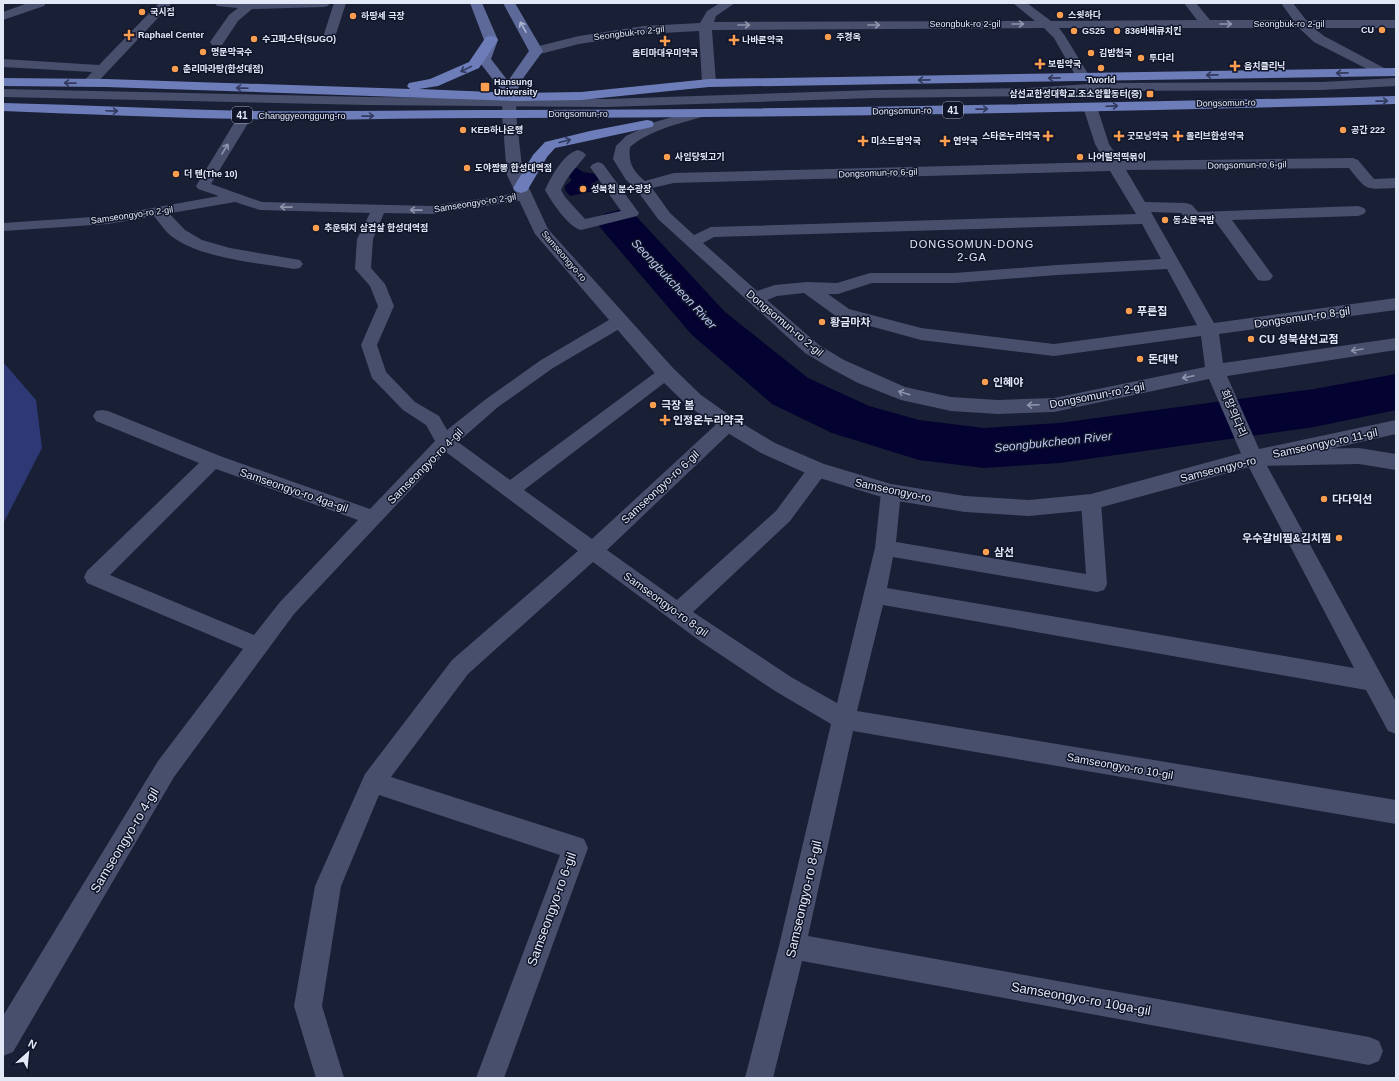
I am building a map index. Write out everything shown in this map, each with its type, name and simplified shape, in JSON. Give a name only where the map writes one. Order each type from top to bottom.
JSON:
[{"type":"main road","points":[[476,3],[491,40],[484,59],[509,103]]},
{"type":"main road","points":[[509,3],[536,51],[517,76],[509,103]]},
{"type":"main road","points":[[347,92],[433,83],[474,65],[491,40]]},
{"type":"main road","name":"Dongsomun-ro","points":[[480,115],[509,103],[709,83],[1396,72]]},
{"type":"main road","name":"41","points":[[3,82],[89,83],[347,92]]},
{"type":"main road","name":"Dongsomun-ro","points":[[347,92],[476,95],[509,103],[697,114],[1396,100]]},
{"type":"main road","name":"Changgyeonggung-ro","points":[[3,107],[246,115],[480,115]]},
{"type":"main road","points":[[522,192],[541,155],[550,145],[590,135],[697,114]]},
{"type":"street","points":[[3,16],[40,3]]},
{"type":"street","points":[[89,83],[166,3]]},
{"type":"street","points":[[221,3],[324,3]]},
{"type":"street","points":[[709,83],[706,27],[711,14],[729,3]]},
{"type":"street","points":[[1019,3],[1047,24],[1059,36],[1082,77]]},
{"type":"street","points":[[1190,3],[1206,24]]},
{"type":"street","name":"Dongsomun-ro","points":[[1287,3],[1302,24],[1320,39],[1381,72]]},
{"type":"street","points":[[217,42],[233,18],[249,4]]},
{"type":"street","name":"Seongbuk-ro 2-gil","points":[[536,51],[579,40],[644,30],[741,25],[1396,24]]},
{"type":"street","points":[[3,63],[103,69]]},
{"type":"street","name":"Samseongyo-ro","points":[[509,103],[515,175],[541,230],[666,373],[694,400],[728,424],[768,448],[817,470],[891,492],[965,504],[1029,508],[1091,502],[1250,450],[1359,456],[1396,462]]},
{"type":"street","points":[[1090,107],[1102,144],[1209,330],[1218,377]]},
{"type":"street","name":"Dongsomun-ro 2-gil","points":[[697,114],[660,125],[631,139],[623,146],[622,159],[632,177],[642,186],[664,216],[754,298],[812,348],[837,364],[901,393],[951,404],[998,407],[1054,405],[1218,377],[1396,344]]},
{"type":"street","points":[[578,155],[604,165],[631,213],[580,225],[558,199],[553,190],[559,177],[566,166],[578,155],[591,144]]},
{"type":"street","name":"Dongsomun-ro 6-gil","points":[[642,186],[674,178],[1115,166],[1353,163],[1370,184],[1396,183]]},
{"type":"street","points":[[692,242],[711,232],[1143,213],[1186,208],[1194,217],[1358,211]]},
{"type":"street","points":[[159,212],[179,234],[196,244],[222,252],[294,264]]},
{"type":"street","points":[[1220,216],[1264,276]]},
{"type":"street","points":[[754,298],[775,291],[807,287],[838,289],[870,278],[955,278],[1057,270],[1172,264]]},
{"type":"street","points":[[807,287],[843,313],[921,334],[1054,350],[1209,330]]},
{"type":"street","name":"Dongsomun-ro 8-gil","points":[[1209,330],[1396,304]]},
{"type":"street","name":"희망의다리","points":[[1218,377],[1250,450]]},
{"type":"street","name":"Samseongyo-ro 11-gil","points":[[1250,450],[1396,427]]},
{"type":"lane","points":[[330,34],[340,3]]},
{"type":"lane","points":[[3,98],[455,105],[509,103],[606,103],[874,94],[1028,92],[1104,87],[1322,86],[1396,82]]},
{"type":"lane","points":[[3,93],[719,107],[1030,96],[1344,92],[1396,89]]},
{"type":"lane","name":"Samseongyo-ro 2-gil","points":[[246,115],[203,186],[260,206],[432,210],[522,192]]},
{"type":"lane","name":"Samseongyo-ro 2-gil","points":[[3,227],[108,220],[235,198]]},
{"type":"lane","points":[[379,209],[365,239],[363,269],[377,284],[386,306],[369,345],[378,374],[409,406],[433,422],[445,442],[593,550]]},
{"type":"lane","name":"Samseongyo-ro 4-gil","points":[[3,1042],[166,769],[287,608],[445,442],[492,403],[547,364],[620,320]]},
{"type":"lane","points":[[510,490],[666,373]]},
{"type":"lane","name":"Samseongyo-ro 4ga-gil","points":[[102,416],[213,461],[374,518]]},
{"type":"lane","name":"Samseongyo-ro 6-gil","points":[[330,1078],[308,1006],[328,886],[374,782],[460,667],[593,550],[728,424]]},
{"type":"lane","points":[[1250,450],[1396,724]]},
{"type":"lane","points":[[213,461],[94,577],[258,646]]},
{"type":"lane","points":[[677,613],[783,516],[817,470]]},
{"type":"lane","name":"Samseongyo-ro 8-gil","points":[[759,1078],[792,946],[844,719],[875,595],[884,548],[891,492]]},
{"type":"lane","points":[[884,548],[1097,584],[1091,502]]},
{"type":"lane","name":"Samseongyo-ro 8-gil","points":[[593,550],[708,636],[777,680],[844,719]]},
{"type":"lane","points":[[875,595],[1373,681]]},
{"type":"lane","name":"Samseongyo-ro 10-gil","points":[[844,719],[1396,812]]},
{"type":"lane","name":"Samseongyo-ro 6-gil","points":[[374,782],[575,848],[490,1078]]},
{"type":"lane","name":"Samseongyo-ro 10ga-gil","points":[[792,946],[1369,1051]]},
{"type":"shaded area","points":[[573,168],[577,168],[583,172],[597,174],[600,178],[590,184],[599,190],[570,196],[565,190],[565,186],[572,180],[568,176]]},
{"type":"shaded area","points":[[3,362],[36,400],[42,448],[3,524]]},
{"type":"waterway","name":"Seongbukcheon River","points":[[619,223],[708,323],[790,391],[851,420],[919,440],[984,448],[1059,443],[1314,408],[1396,392]]},
{"type":"place","name":"국시집","points":[[142,12]]},
{"type":"place","name":"스윗하다","points":[[1060,15]]},
{"type":"place","name":"하땅세 극장","points":[[353,16]]},
{"type":"place","name":"CU","points":[[1382,30]]},
{"type":"place","name":"GS25","points":[[1074,31]]},
{"type":"place","name":"836바베큐치킨","points":[[1117,31]]},
{"type":"place","name":"Raphael Center","points":[[129,35]]},
{"type":"place","name":"주경옥","points":[[828,37]]},
{"type":"place","name":"수고파스타(SUGO)","points":[[254,39]]},
{"type":"place","name":"나바론약국","points":[[734,40]]},
{"type":"place","name":"옵티마대우미약국","points":[[665,41]]},
{"type":"place","name":"명문막국수","points":[[203,52]]},
{"type":"place","name":"김밥천국","points":[[1091,53]]},
{"type":"place","name":"투다리","points":[[1141,58]]},
{"type":"place","name":"보림약국","points":[[1040,64]]},
{"type":"place","name":"음치클리닉","points":[[1235,66]]},
{"type":"place","name":"Tworld","points":[[1101,68]]},
{"type":"place","name":"춘리마라탕(한성대점)","points":[[175,69]]},
{"type":"place","name":"Hansung University","points":[[485,87]]},
{"type":"place","name":"삼선교한성대학교.조소암활동터(중)","points":[[1150,94]]},
{"type":"place","name":"KEB하나은행","points":[[463,130]]},
{"type":"place","name":"공간 222","points":[[1343,130]]},
{"type":"place","name":"스타온누리약국","points":[[1048,136]]},
{"type":"place","name":"굿모닝약국","points":[[1119,136]]},
{"type":"place","name":"올리브한성약국","points":[[1178,136]]},
{"type":"place","name":"미소드림약국","points":[[863,141]]},
{"type":"place","name":"연약국","points":[[945,141]]},
{"type":"place","name":"사임당뒷고기","points":[[667,157]]},
{"type":"place","name":"나어릴적떡볶이","points":[[1080,157]]},
{"type":"place","name":"도야짬뽕 한성대역점","points":[[467,168]]},
{"type":"place","name":"더 텐(The 10)","points":[[176,174]]},
{"type":"place","name":"성북천 분수광장","points":[[583,189]]},
{"type":"place","name":"동소문국밥","points":[[1165,220]]},
{"type":"place","name":"추운돼지 삼겹살 한성대역점","points":[[316,228]]},
{"type":"place","name":"푸른집","points":[[1129,311]]},
{"type":"place","name":"황금마차","points":[[822,322]]},
{"type":"place","name":"CU 성북삼선교점","points":[[1251,339]]},
{"type":"place","name":"돈대박","points":[[1140,359]]},
{"type":"place","name":"인혜야","points":[[985,382]]},
{"type":"place","name":"극장 봄","points":[[653,405]]},
{"type":"place","name":"인정온누리약국","points":[[665,420]]},
{"type":"place","name":"다다익선","points":[[1324,499]]},
{"type":"place","name":"우수갈비찜&김치찜","points":[[1339,538]]},
{"type":"place","name":"삼선","points":[[986,552]]},
{"type":"district","name":"DONGSOMUN-DONG 2-GA","points":[[972,250]]}]
